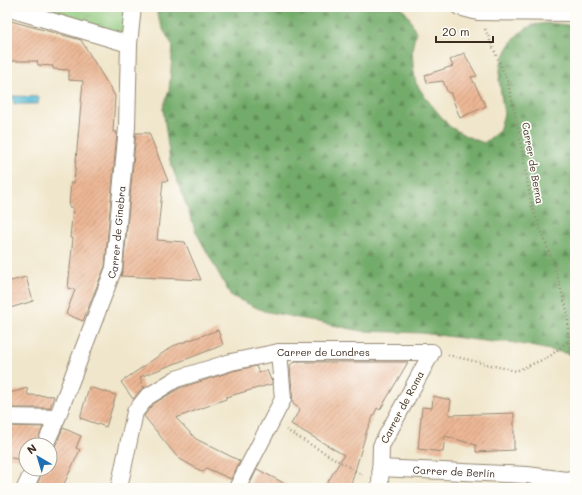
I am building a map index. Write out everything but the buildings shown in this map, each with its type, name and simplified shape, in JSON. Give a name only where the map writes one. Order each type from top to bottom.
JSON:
[{"type":"street","name":"Carrer de Ginebra","points":[[49,437],[114,268],[127,128],[128,44],[133,7]]},
{"type":"street","points":[[459,7],[478,12],[575,13]]},
{"type":"street","points":[[7,8],[128,44]]},
{"type":"street","points":[[237,488],[283,399],[279,352]]},
{"type":"street","name":"Carrer de Londres","points":[[119,488],[135,412],[147,397],[176,379],[231,362],[279,352],[432,352]]},
{"type":"street","name":"Carrer de Roma","points":[[380,487],[381,446],[432,352]]},
{"type":"street","points":[[7,417],[57,418]]},
{"type":"street","name":"Carrer de Berlín","points":[[380,468],[527,475],[566,480],[575,478]]},
{"type":"street","points":[[25,488],[30,477]]},
{"type":"path","name":"Carrer de Berna","points":[[478,12],[507,80],[517,122],[532,207],[554,265],[568,314],[568,341]]},
{"type":"path","points":[[432,352],[516,371],[549,357],[568,341],[575,367]]},
{"type":"path","points":[[271,422],[380,487]]},
{"type":"green space","points":[[7,7],[133,7],[129,44]]},
{"type":"green space","points":[[158,7],[401,7],[409,17],[416,32],[412,49],[416,83],[425,97],[449,126],[466,136],[484,143],[499,131],[504,114],[499,80],[501,63],[508,48],[518,34],[532,25],[550,23],[567,25],[575,28],[575,355],[510,342],[492,342],[422,333],[362,331],[264,311],[231,296],[196,232],[170,161],[163,108],[169,91],[173,46],[157,15]]},
{"type":"water","points":[[13,96],[39,97],[38,104],[14,104]]}]
